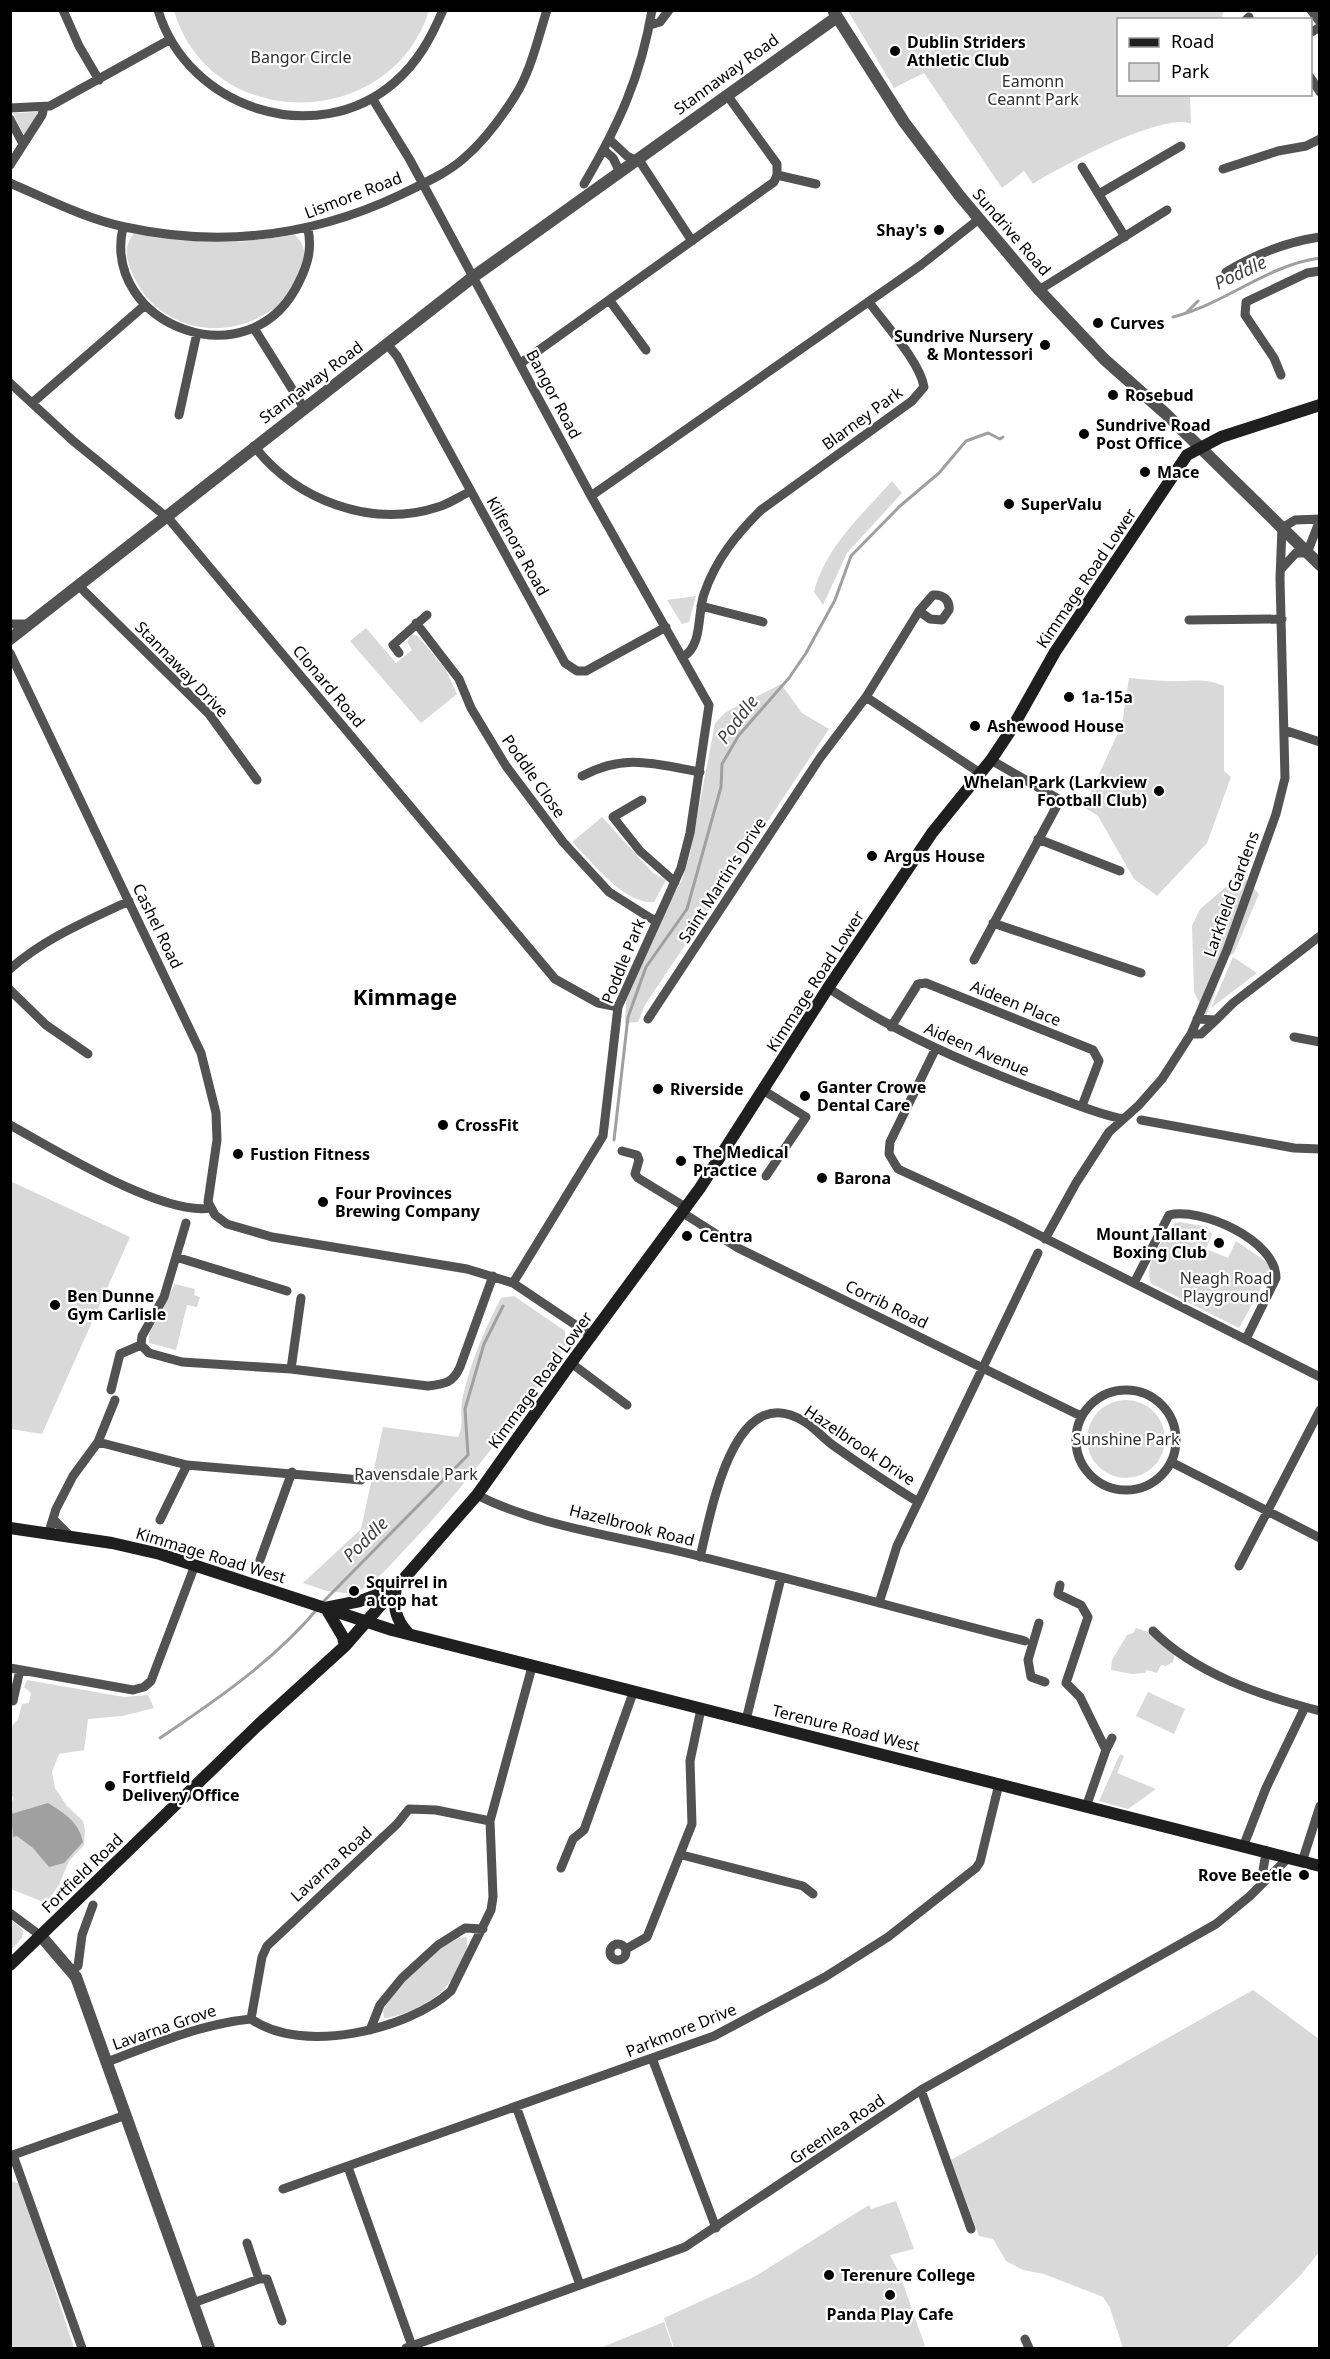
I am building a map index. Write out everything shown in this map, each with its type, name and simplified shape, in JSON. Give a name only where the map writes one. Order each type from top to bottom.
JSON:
[{"type":"main road","name":"Kimmage Road Lower","points":[[364,1622],[477,1495],[571,1363],[685,1210],[828,988],[932,833],[991,760],[1055,652],[1118,562],[1187,455],[1198,448],[1264,421],[1320,405]]},
{"type":"main road","name":"Kimmage Road West","points":[[10,1528],[123,1545],[195,1565],[364,1622]]},
{"type":"main road","points":[[345,1646],[343,1637],[326,1609],[360,1601],[396,1587],[395,1610],[401,1625],[408,1633]]},
{"type":"main road","name":"Terenure Road West","points":[[364,1622],[633,1693],[1320,1866]]},
{"type":"main road","name":"Fortfield Road","points":[[41,1936],[257,1726],[345,1646],[364,1622]]},
{"type":"main road","points":[[10,1965],[41,1936]]},
{"type":"street","points":[[63,10],[79,46],[99,80]]},
{"type":"street","points":[[158,10],[169,40],[194,72],[210,86],[230,99],[265,112],[286,116],[320,115],[347,109],[372,98],[395,82],[414,64],[426,48],[443,10]]},
{"type":"street","name":"Lismore Road","points":[[10,183],[123,227],[217,237],[308,229],[373,208],[462,160],[484,138],[516,94],[535,49],[547,10]]},
{"type":"street","points":[[584,184],[610,140],[631,95],[652,10]]},
{"type":"street","points":[[650,25],[660,22],[669,10]]},
{"type":"street","points":[[1311,10],[1320,22]]},
{"type":"street","name":"Stannaway Road","points":[[10,639],[165,515],[473,277],[727,95],[835,14]]},
{"type":"street","name":"Sundrive Road","points":[[835,14],[904,122],[979,219],[1039,290],[1104,359],[1166,414],[1198,448],[1320,565]]},
{"type":"street","points":[[10,108],[44,107],[99,80],[169,40]]},
{"type":"street","points":[[1312,79],[1320,92]]},
{"type":"street","points":[[521,363],[774,182],[777,165],[727,95]]},
{"type":"street","name":"Bangor Road","points":[[372,98],[423,183],[591,496],[709,705]]},
{"type":"street","points":[[10,165],[42,115],[44,107]]},
{"type":"street","points":[[10,119],[23,144]]},
{"type":"street","points":[[1223,169],[1278,151],[1306,146],[1320,139]]},
{"type":"street","points":[[610,140],[627,156],[641,163],[692,242]]},
{"type":"street","points":[[1099,194],[1181,146]]},
{"type":"street","points":[[604,150],[613,158],[620,172]]},
{"type":"street","points":[[1082,167],[1125,237]]},
{"type":"street","points":[[777,175],[816,184]]},
{"type":"street","points":[[1039,290],[1167,210]]},
{"type":"street","points":[[591,496],[869,302],[979,219]]},
{"type":"street","points":[[123,227],[122,258],[138,299],[144,306],[183,329],[197,333],[229,336],[255,330],[276,314],[294,294],[309,257],[308,229]]},
{"type":"street","points":[[1226,272],[1256,254],[1297,240],[1320,237]]},
{"type":"street","points":[[1281,375],[1274,358],[1245,315],[1246,302],[1307,273],[1320,271]]},
{"type":"street","points":[[610,301],[646,350]]},
{"type":"street","name":"Blarney Park","points":[[701,606],[712,575],[726,548],[761,510],[912,401],[924,387],[907,355],[869,302]]},
{"type":"street","points":[[32,403],[144,306]]},
{"type":"street","points":[[255,330],[304,408]]},
{"type":"street","points":[[179,415],[197,333]]},
{"type":"street","name":"Kilfenora Road","points":[[387,344],[397,356],[565,663],[577,670],[586,671],[666,627]]},
{"type":"street","name":"Clonard Road","points":[[10,383],[72,440],[165,515],[555,979],[598,1003],[618,1007]]},
{"type":"street","points":[[254,446],[273,468],[303,491],[317,499],[365,512],[383,514],[439,507],[471,491]]},
{"type":"street","points":[[1281,570],[1288,558],[1296,553],[1307,553],[1320,520],[1295,520],[1282,528]]},
{"type":"street","name":"Larkfield Gardens","points":[[1045,1239],[1109,1132],[1139,1105],[1175,1059],[1191,1034],[1227,950],[1276,814],[1285,778],[1282,528]]},
{"type":"street","name":"Stannaway Drive","points":[[78,585],[209,714],[257,780]]},
{"type":"street","points":[[683,657],[695,646],[701,606],[763,622]]},
{"type":"street","name":"Saint Martin's Drive","points":[[648,1018],[820,758],[866,697],[919,611]]},
{"type":"street","points":[[399,653],[393,645],[427,615]]},
{"type":"street","points":[[1190,620],[1282,619]]},
{"type":"street","name":"Poddle Close","points":[[416,623],[459,679],[471,708],[506,766],[563,842],[609,892],[655,921]]},
{"type":"street","points":[[10,624],[27,624]]},
{"type":"street","name":"Cashel Road","points":[[10,653],[201,1053],[211,1085],[217,1140],[209,1192],[210,1208]]},
{"type":"street","points":[[10,664],[20,670]]},
{"type":"street","points":[[866,697],[980,774]]},
{"type":"street","name":"Poddle Park","points":[[513,1283],[603,1136],[618,1007],[655,921],[675,882],[690,833],[709,705]]},
{"type":"street","points":[[1284,730],[1320,742]]},
{"type":"street","points":[[974,960],[1060,800],[991,760]]},
{"type":"street","points":[[582,776],[594,769],[620,761],[637,761],[700,772]]},
{"type":"street","points":[[594,769],[599,778]]},
{"type":"street","points":[[642,800],[613,817],[640,851],[675,882]]},
{"type":"street","points":[[1038,839],[1120,871]]},
{"type":"street","points":[[10,969],[31,951],[66,930],[129,901]]},
{"type":"street","points":[[993,923],[1141,973]]},
{"type":"street","points":[[1191,1034],[1201,1035],[1233,1003],[1320,936]]},
{"type":"street","name":"Aideen Place","points":[[891,1027],[918,984],[926,983],[1093,1050],[1099,1061],[1082,1106]]},
{"type":"street","name":"Aideen Avenue","points":[[828,988],[891,1027],[935,1050],[1082,1106],[1123,1119]]},
{"type":"street","points":[[10,990],[46,1025],[88,1054]]},
{"type":"street","points":[[1197,1019],[1216,1020]]},
{"type":"street","points":[[1294,1037],[1320,1042]]},
{"type":"street","points":[[935,1050],[890,1142],[889,1154],[898,1169],[1009,1220],[1320,1377]]},
{"type":"street","points":[[763,1090],[806,1117],[766,1176]]},
{"type":"street","points":[[1141,1120],[1294,1148],[1320,1149]]},
{"type":"street","points":[[10,1125],[147,1195],[183,1208],[210,1208],[227,1224],[272,1237],[467,1269],[513,1283],[592,1335]]},
{"type":"street","name":"Corrib Road","points":[[622,1151],[637,1155],[639,1160],[635,1171],[638,1178],[738,1248],[1082,1416]]},
{"type":"street","points":[[1134,1283],[1169,1215],[1183,1213],[1204,1217],[1234,1229],[1269,1254],[1276,1270],[1276,1278],[1246,1339]]},
{"type":"street","points":[[141,1346],[142,1336],[164,1298],[186,1223]]},
{"type":"street","name":"Hazelbrook Drive","points":[[879,1603],[897,1546],[1038,1253]]},
{"type":"street","points":[[176,1257],[287,1291]]},
{"type":"street","points":[[141,1346],[149,1353],[182,1362],[291,1369],[428,1386],[448,1384],[456,1377],[493,1276]]},
{"type":"street","points":[[291,1369],[302,1298]]},
{"type":"street","points":[[48,1535],[73,1476],[98,1442],[113,1395],[120,1354],[141,1346]]},
{"type":"street","points":[[571,1363],[627,1405]]},
{"type":"street","points":[[1124,1389],[1141,1391],[1156,1399],[1172,1420],[1176,1445],[1171,1462],[1155,1480],[1144,1486],[1120,1489],[1098,1481],[1089,1473],[1077,1452],[1077,1428],[1082,1416],[1092,1402],[1107,1393],[1124,1389]]},
{"type":"street","points":[[1239,1566],[1320,1410]]},
{"type":"street","name":"Hazelbrook Drive","points":[[700,1557],[720,1476],[732,1449],[744,1431],[757,1418],[771,1414],[781,1414],[805,1422],[832,1444],[918,1502]]},
{"type":"street","points":[[98,1442],[187,1465],[292,1472],[361,1480]]},
{"type":"street","points":[[1171,1462],[1320,1538]]},
{"type":"street","points":[[160,1520],[187,1465]]},
{"type":"street","points":[[260,1560],[292,1472]]},
{"type":"street","name":"Hazelbrook Road","points":[[477,1495],[498,1506],[533,1516],[1025,1641]]},
{"type":"street","points":[[53,1519],[72,1538]]},
{"type":"street","points":[[13,1701],[15,1669],[133,1690],[144,1687],[154,1675],[195,1565]]},
{"type":"street","points":[[746,1720],[781,1578]]},
{"type":"street","points":[[1060,1585],[1058,1594],[1082,1605],[1088,1617],[1066,1683],[1080,1697],[1106,1750]]},
{"type":"street","points":[[1039,1623],[1028,1660],[1031,1677],[1045,1682]]},
{"type":"street","points":[[1153,1631],[1166,1644],[1227,1680],[1320,1710]]},
{"type":"street","name":"Lavarna Grove","points":[[107,2062],[212,2024],[251,2019],[261,2025],[304,2036],[322,2037],[370,2030],[414,2014],[440,2001],[451,1991],[483,1929],[493,1897],[490,1821],[532,1666]]},
{"type":"street","points":[[561,1868],[575,1835],[584,1830],[633,1693]]},
{"type":"street","points":[[1243,1847],[1266,1788],[1305,1707]]},
{"type":"street","points":[[626,1949],[647,1937],[682,1855],[692,1824],[690,1761],[701,1709]]},
{"type":"street","points":[[1086,1807],[1112,1738]]},
{"type":"street","name":"Parkmore Drive","points":[[283,2189],[714,2036],[825,1977],[888,1937],[980,1862],[999,1784]]},
{"type":"street","points":[[1302,1862],[1320,1806]]},
{"type":"street","name":"Lavarna Road","points":[[251,2019],[262,1957],[267,1946],[397,1824],[409,1809],[444,1811],[490,1821]]},
{"type":"street","points":[[1260,1885],[1266,1853]]},
{"type":"street","points":[[682,1855],[803,1886],[813,1894]]},
{"type":"street","name":"Greenlea Road","points":[[409,2348],[685,2247],[921,2090],[1216,1924],[1288,1858]]},
{"type":"street","points":[[71,1970],[78,1966],[82,1935],[93,1905]]},
{"type":"street","points":[[10,1913],[41,1936]]},
{"type":"street","points":[[370,2030],[381,2005],[402,1978],[438,1945],[465,1928],[483,1929]]},
{"type":"street","name":"Fortfield Road","points":[[41,1936],[71,1970],[107,2062],[209,2349]]},
{"type":"street","points":[[652,2058],[716,2228]]},
{"type":"street","points":[[921,2090],[971,2229]]},
{"type":"street","points":[[516,2106],[580,2285]]},
{"type":"street","points":[[82,2349],[12,2155],[126,2115]]},
{"type":"street","points":[[348,2167],[409,2348]]},
{"type":"street","points":[[247,2243],[259,2279]]},
{"type":"street","points":[[193,2303],[259,2279],[267,2279],[282,2321]]},
{"type":"street","points":[[1025,2339],[1029,2349]]},
{"type":"green space","name":"Bangor Circle","points":[[174,10],[429,11],[408,51],[378,79],[341,97],[301,102],[261,97],[224,80],[194,51]]},
{"type":"green space","name":"Eamonn Ceannt Park","points":[[848,11],[1224,11],[1221,18],[1117,18],[1117,96],[1190,96],[1191,124],[1178,122],[1136,133],[1087,155],[1033,184],[1024,171],[1002,188],[924,73],[894,88]]},
{"type":"green space","points":[[38,112],[24,136],[13,113]]},
{"type":"green space","points":[[134,233],[188,240],[239,242],[295,235],[304,249],[304,259],[289,293],[278,307],[245,323],[226,328],[207,328],[171,317],[143,292],[133,275],[127,258],[128,243]]},
{"type":"green space","points":[[892,481],[902,493],[847,553],[823,605],[814,592],[827,560],[846,532]]},
{"type":"green space","points":[[696,596],[689,622],[682,624],[667,600]]},
{"type":"green space","points":[[366,628],[396,663],[412,650],[407,642],[411,634],[418,636],[446,670],[457,694],[421,723],[350,641]]},
{"type":"green space","name":"Whelan Park (Larkview Football Club)","points":[[1129,678],[1204,681],[1224,686],[1224,771],[1231,777],[1207,843],[1157,896],[1134,879],[1098,816],[1084,807],[1122,724]]},
{"type":"green space","points":[[781,684],[802,713],[829,729],[645,1005],[638,1022],[625,1023],[627,986],[638,958],[682,880],[690,854],[715,723],[726,712]]},
{"type":"green space","points":[[602,817],[653,873],[666,880],[654,902],[632,897],[621,890],[599,871],[572,842]]},
{"type":"green space","points":[[1241,874],[1259,894],[1234,953],[1229,956],[1206,1016],[1194,992],[1192,926],[1200,909]]},
{"type":"green space","points":[[1233,957],[1257,973],[1211,1008]]},
{"type":"green space","name":"Ben Dunne Gym Carlisle","points":[[10,1181],[130,1237],[42,1434],[11,1429]]},
{"type":"green space","name":"Neagh Road Playground","points":[[1175,1223],[1207,1227],[1212,1234],[1206,1249],[1228,1258],[1236,1241],[1271,1265],[1268,1275],[1239,1328],[1152,1284],[1149,1277],[1150,1269],[1156,1252]]},
{"type":"green space","points":[[175,1284],[195,1289],[194,1295],[200,1297],[197,1307],[187,1305],[176,1350],[149,1343],[149,1334]]},
{"type":"green space","name":"Ravensdale Park","points":[[514,1296],[565,1331],[566,1345],[510,1424],[451,1499],[376,1579],[354,1594],[327,1591],[303,1583],[361,1529],[383,1427],[458,1437],[461,1429],[462,1400],[478,1348],[501,1298]]},
{"type":"green space","name":"Sunshine Park","points":[[1126,1400],[1141,1403],[1154,1411],[1162,1424],[1165,1439],[1162,1454],[1154,1467],[1141,1475],[1126,1478],[1111,1475],[1098,1467],[1090,1454],[1087,1439],[1090,1424],[1098,1411],[1111,1403]]},
{"type":"green space","points":[[1136,1628],[1148,1632],[1175,1653],[1173,1662],[1166,1666],[1161,1665],[1157,1673],[1147,1670],[1145,1673],[1132,1674],[1111,1670],[1112,1660],[1127,1635],[1133,1633]]},
{"type":"green space","points":[[27,1680],[124,1697],[148,1695],[154,1708],[122,1716],[88,1719],[84,1750],[59,1754],[52,1772],[55,1788],[67,1806],[83,1821],[84,1845],[69,1861],[59,1885],[46,1903],[11,1889],[10,1805],[14,1798],[10,1795],[11,1727],[18,1719],[22,1704],[29,1703],[31,1693],[24,1687]]},
{"type":"green space","points":[[1148,1692],[1185,1709],[1174,1734],[1136,1716]]},
{"type":"green space","points":[[1120,1754],[1124,1756],[1117,1773],[1156,1789],[1128,1809],[1099,1801]]},
{"type":"green space","points":[[10,1919],[23,1930],[22,1938],[11,1950]]},
{"type":"green space","points":[[466,1937],[464,1959],[455,1976],[444,1989],[434,1998],[413,2010],[384,2018],[383,2011],[397,1990],[431,1955],[455,1940]]},
{"type":"green space","points":[[1253,1990],[1319,2039],[1319,2252],[1300,2276],[1226,2348],[1123,2348],[1110,2308],[1103,2297],[1044,2274],[1023,2270],[1006,2261],[993,2239],[979,2236],[951,2160]]},
{"type":"green space","points":[[10,2180],[19,2184],[22,2189],[74,2348],[11,2348]]},
{"type":"green space","name":"Terenure College","points":[[896,2201],[914,2249],[890,2255],[899,2272],[925,2346],[914,2348],[674,2348],[664,2318],[754,2277],[869,2205],[871,2209]]},
{"type":"green space","points":[[664,2322],[673,2348],[600,2348]]},
{"type":"shaded area","points":[[48,1803],[65,1814],[74,1824],[83,1842],[64,1863],[49,1867],[33,1848],[17,1836],[13,1837],[11,1814]]},
{"type":"waterway","name":"Poddle","points":[[1173,317],[1210,303],[1282,268],[1320,258]]},
{"type":"waterway","name":"Poddle","points":[[1186,313],[1198,301]]},
{"type":"waterway","name":"Poddle","points":[[614,1140],[628,1017],[646,967],[687,909],[721,787],[722,764],[739,735],[789,678],[806,653],[835,600],[851,556],[900,506],[939,473],[966,441],[988,433],[1000,439],[1003,437]]},
{"type":"waterway","name":"Poddle","points":[[322,1603],[468,1455],[465,1409],[484,1344],[503,1306]]},
{"type":"waterway","name":"Poddle","points":[[160,1738],[264,1662],[318,1608]]},
{"type":"place","name":"Dublin Striders Athletic Club","points":[[895,51]]},
{"type":"place","name":"Shay's","points":[[939,230]]},
{"type":"place","name":"Curves","points":[[1098,323]]},
{"type":"place","name":"Sundrive Nursery & Montessori","points":[[1045,345]]},
{"type":"place","name":"Rosebud","points":[[1113,395]]},
{"type":"place","name":"Sundrive Road Post Office","points":[[1084,434]]},
{"type":"place","name":"Mace","points":[[1145,472]]},
{"type":"place","name":"SuperValu","points":[[1009,504]]},
{"type":"place","name":"1a-15a","points":[[1069,697]]},
{"type":"place","name":"Ashewood House","points":[[975,726]]},
{"type":"place","name":"Whelan Park (Larkview Football Club)","points":[[1159,791]]},
{"type":"place","name":"Argus House","points":[[872,856]]},
{"type":"place","name":"Riverside","points":[[658,1089]]},
{"type":"place","name":"Ganter Crowe Dental Care","points":[[805,1096]]},
{"type":"place","name":"CrossFit","points":[[443,1125]]},
{"type":"place","name":"Fustion Fitness","points":[[238,1154]]},
{"type":"place","name":"The Medical Practice","points":[[681,1161]]},
{"type":"place","name":"Barona","points":[[822,1178]]},
{"type":"place","name":"Four Provinces Brewing Company","points":[[323,1202]]},
{"type":"place","name":"Centra","points":[[687,1236]]},
{"type":"place","name":"Mount Tallant Boxing Club","points":[[1219,1243]]},
{"type":"place","name":"Ben Dunne Gym Carlisle","points":[[55,1305]]},
{"type":"place","name":"Squirrel in a top hat","points":[[354,1591]]},
{"type":"place","name":"Fortfield Delivery Office","points":[[110,1786]]},
{"type":"place","name":"Rove Beetle","points":[[1304,1875]]},
{"type":"place","name":"Terenure College","points":[[829,2275]]},
{"type":"place","name":"Panda Play Cafe","points":[[890,2295]]},
{"type":"district","name":"Kimmage","points":[[405,996]]}]
